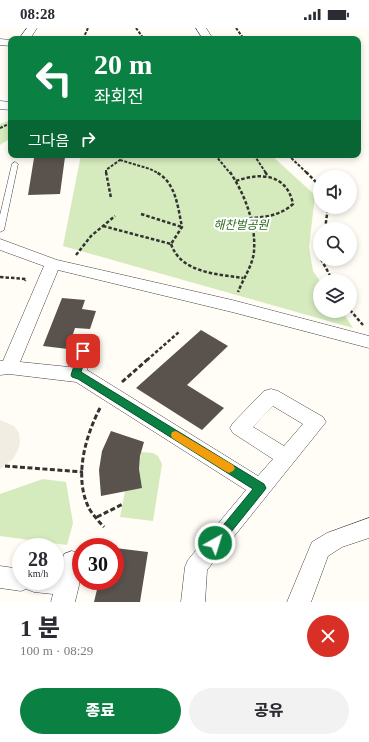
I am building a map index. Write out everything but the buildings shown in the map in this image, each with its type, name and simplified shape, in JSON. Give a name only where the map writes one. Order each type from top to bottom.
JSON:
[{"type":"street","points":[[0,244],[60,266],[232,306],[367,334]]},
{"type":"street","points":[[60,266],[5,368],[80,375],[260,488]]},
{"type":"street","points":[[76,375],[83,351]]},
{"type":"street","points":[[193,602],[196,567],[286,457]]},
{"type":"street","points":[[299,602],[320,549],[334,540],[369,528]]},
{"type":"street","points":[[65,593],[72,561]]},
{"type":"street","points":[[0,577],[12,579]]},
{"type":"lane","points":[[0,230],[15,164]]},
{"type":"path","points":[[218,158],[236,182],[249,208],[251,218],[254,252],[232,306]]},
{"type":"path","points":[[256,158],[269,177]]},
{"type":"path","points":[[291,158],[313,179]]},
{"type":"path","points":[[111,198],[106,170],[120,160],[151,168],[166,178],[174,191],[182,227],[171,244],[174,254],[180,260],[192,266],[210,272],[243,278]]},
{"type":"path","points":[[236,182],[244,178],[258,176],[269,177],[289,188],[293,196],[293,204],[286,211],[273,216],[251,218]]},
{"type":"path","points":[[140,214],[182,227]]},
{"type":"path","points":[[60,266],[91,236],[115,216]]},
{"type":"path","points":[[103,226],[171,244]]},
{"type":"path","points":[[0,277],[26,279],[24,286]]},
{"type":"path","points":[[356,318],[367,334]]},
{"type":"path","points":[[104,527],[90,508],[83,484],[82,456],[93,421],[108,393],[179,332]]},
{"type":"path","points":[[5,466],[83,472]]},
{"type":"path","points":[[97,517],[123,504]]},
{"type":"green space","points":[[8,121],[8,140],[0,145],[0,124]]},
{"type":"green space","name":"해찬벌공원","points":[[80,158],[274,158],[313,193],[313,212],[309,247],[313,271],[315,274],[313,274],[313,317],[63,246]]},
{"type":"green space","name":"해찬벌공원","points":[[318,318],[347,318],[353,328]]},
{"type":"green space","points":[[141,452],[153,453],[158,456],[162,464],[153,521],[120,517],[125,491],[142,488],[139,469]]},
{"type":"green space","points":[[43,479],[66,482],[73,523],[67,545],[64,545],[64,538],[15,538],[0,536],[0,494]]},
{"type":"shaded area","points":[[0,420],[14,426],[19,433],[20,442],[13,459],[0,469]]},
{"type":"slow traffic","points":[[176,435],[229,468]]},
{"type":"route","points":[[83,351],[76,375],[80,375],[90,381],[260,488],[215,543]]}]
